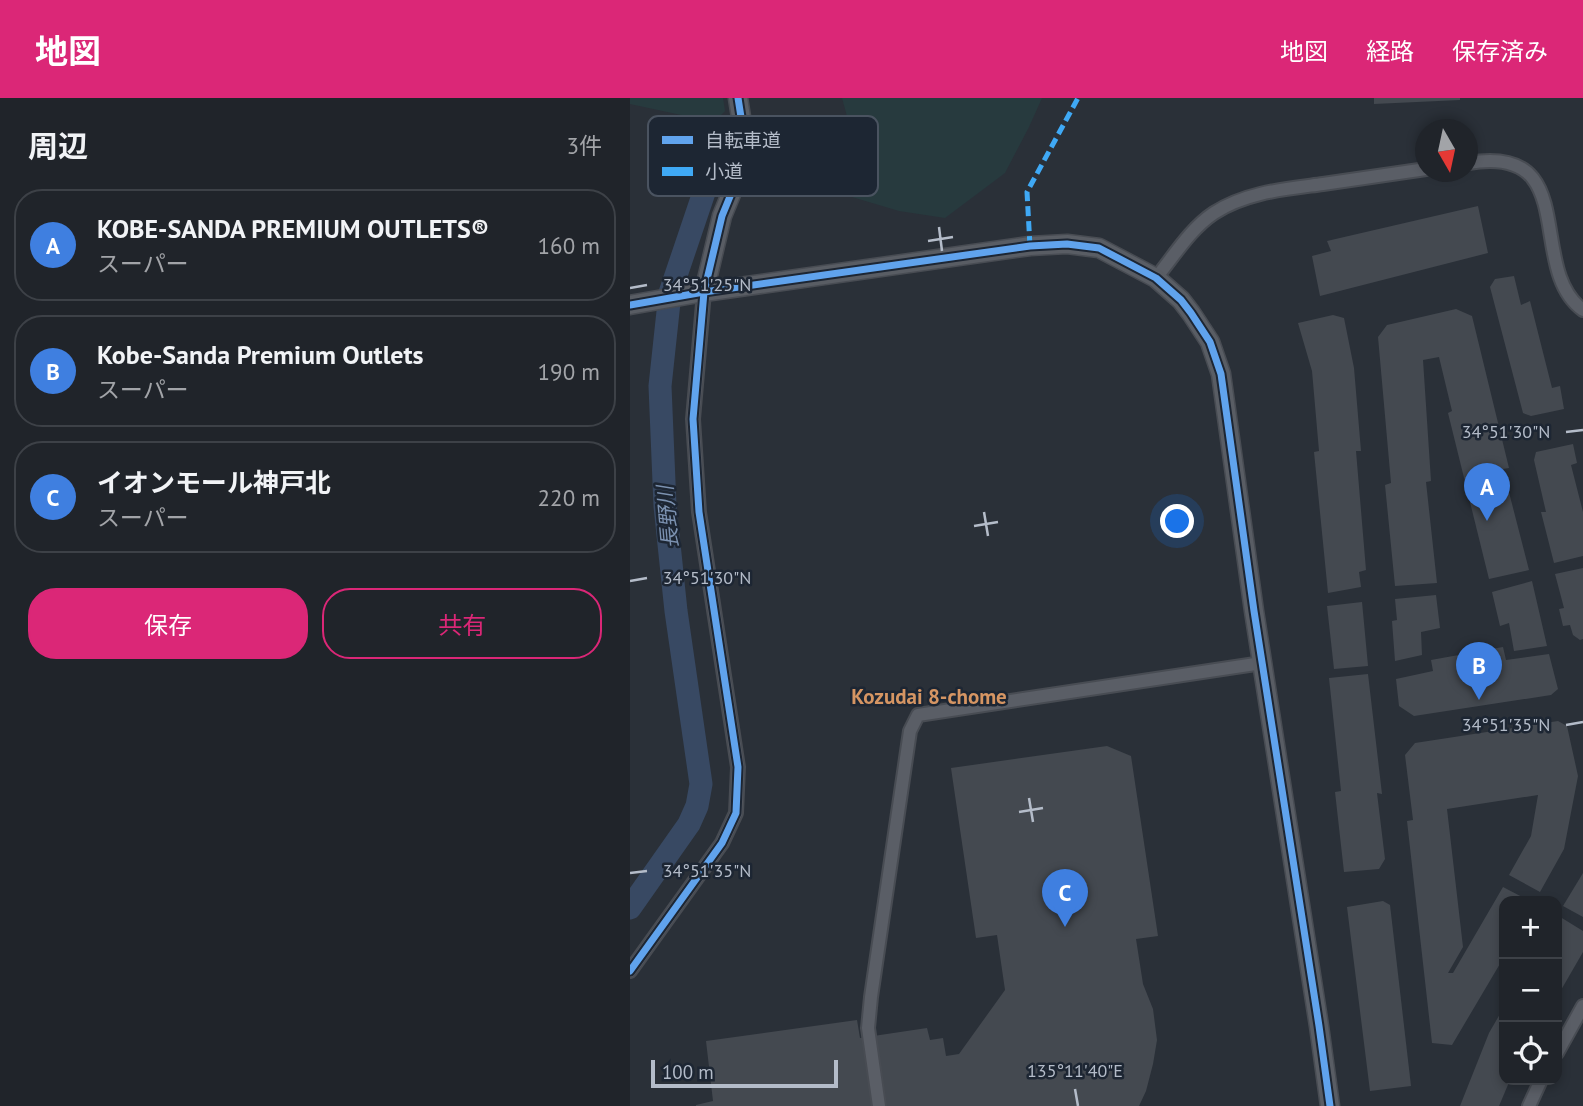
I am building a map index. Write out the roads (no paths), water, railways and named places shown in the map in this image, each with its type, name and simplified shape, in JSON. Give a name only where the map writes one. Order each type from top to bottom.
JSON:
[{"type":"street","points":[[738,98],[741,116]]},
{"type":"street","points":[[1478,161],[1500,160],[1521,167],[1543,188],[1564,287],[1574,303],[1583,310]]},
{"type":"street","points":[[1156,278],[1199,225],[1224,207],[1245,198],[1415,171]]},
{"type":"street","points":[[630,971],[722,843],[736,813],[738,767],[699,512],[694,419],[704,292],[722,216],[730,196]]},
{"type":"street","points":[[630,305],[1030,246],[1067,244],[1099,248],[1156,278],[1181,300],[1210,342],[1221,374],[1262,663],[1320,1026],[1329,1106]]},
{"type":"street","points":[[879,1106],[868,1028],[871,997],[910,730],[918,715],[1262,663]]},
{"type":"street","points":[[1562,1044],[1583,1006]]},
{"type":"street","points":[[1530,1106],[1539,1085]]},
{"type":"waterway","name":"長野川","points":[[630,908],[689,824],[697,806],[701,784],[676,611],[665,506],[660,386],[670,293],[703,196]]},
{"type":"place","name":"KOBE-SANDA PREMIUM OUTLETS®","points":[[1487,521]]},
{"type":"place","name":"Kobe-Sanda Premium Outlets","points":[[1479,700]]},
{"type":"place","name":"イオンモール神戸北","points":[[1065,927]]},
{"type":"district","name":"Kozudai 8-chome","points":[[929,697]]}]
